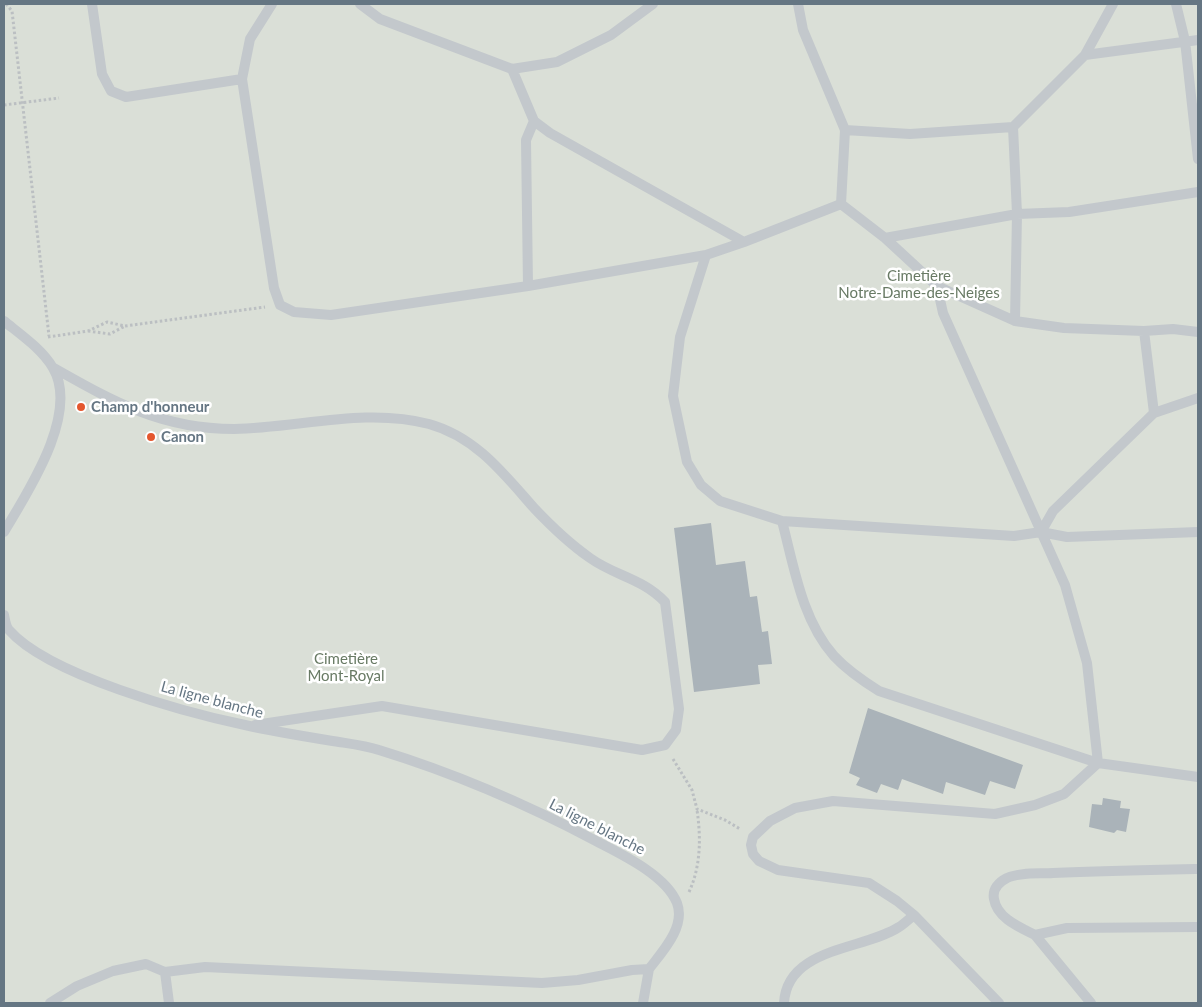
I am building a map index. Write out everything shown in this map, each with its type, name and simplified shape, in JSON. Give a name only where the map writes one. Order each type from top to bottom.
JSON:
[{"type":"lane","points":[[92,4],[102,74],[111,91],[126,97],[242,79]]},
{"type":"lane","points":[[272,4],[250,39],[242,79],[274,288],[280,304],[294,312],[331,315],[528,286],[706,255],[841,204]]},
{"type":"lane","points":[[360,4],[380,19],[512,69],[557,62],[611,35],[647,5]]},
{"type":"lane","points":[[798,4],[803,30],[845,130],[841,204]]},
{"type":"lane","points":[[845,130],[910,134],[1014,126],[1084,55],[1113,4]]},
{"type":"lane","points":[[1176,4],[1185,41],[1198,160]]},
{"type":"lane","points":[[1084,55],[1198,40]]},
{"type":"lane","points":[[512,69],[534,121],[550,133],[744,242]]},
{"type":"lane","points":[[528,286],[526,140],[534,121]]},
{"type":"lane","points":[[1014,126],[1017,214],[1014,321]]},
{"type":"lane","points":[[885,238],[1017,214],[1069,212],[1198,192]]},
{"type":"lane","points":[[841,204],[885,238],[938,286],[1014,321],[1064,328],[1144,332],[1173,329],[1198,332]]},
{"type":"lane","points":[[706,255],[680,337],[673,396],[687,462],[701,485],[720,501],[782,521],[1014,536],[1042,532],[1067,537],[1198,532]]},
{"type":"lane","points":[[938,286],[943,313],[1065,585],[1087,663],[1098,763],[1082,780],[1064,794],[1035,805],[995,814],[833,801],[795,808],[770,821],[753,837],[750,845],[753,854],[759,861],[778,870],[869,883],[897,900],[914,915],[994,1002]]},
{"type":"lane","points":[[4,321],[32,345],[54,368],[106,398],[173,424],[235,429],[372,418],[396,419],[430,424],[463,438],[487,456],[536,510],[592,560],[652,589],[664,602],[679,710],[676,730],[665,745],[642,750],[382,706],[246,726]]},
{"type":"lane","points":[[1144,332],[1154,413]]},
{"type":"lane","points":[[4,532],[39,474],[54,433],[60,389],[54,368]]},
{"type":"lane","points":[[1042,532],[1053,511],[1154,413],[1198,398]]},
{"type":"lane","points":[[782,521],[811,620],[834,655],[855,675],[879,691],[1098,763],[1198,777]]},
{"type":"lane","name":"La ligne blanche","points":[[4,615],[6,631],[46,657],[88,678],[198,714],[246,726],[377,749],[458,777],[582,834],[635,861],[664,886],[678,904]]},
{"type":"lane","points":[[1091,1003],[1035,935],[1016,926],[1002,915],[995,905],[993,894],[996,886],[1008,878],[1018,875],[1198,869]]},
{"type":"lane","points":[[644,1003],[649,969],[677,928],[678,904]]},
{"type":"lane","points":[[784,1003],[785,993],[796,975],[816,957],[898,928],[914,915]]},
{"type":"lane","points":[[1035,935],[1067,928],[1198,927]]},
{"type":"lane","points":[[50,1003],[77,986],[113,971],[146,964],[165,972],[205,967],[542,983],[578,980],[632,970],[649,969]]},
{"type":"lane","points":[[165,972],[168,1003]]},
{"type":"path","points":[[6,4],[12,11],[50,337],[88,331],[108,322],[124,326]]},
{"type":"path","points":[[4,105],[59,98]]},
{"type":"path","points":[[88,331],[110,334],[124,326],[280,304]]},
{"type":"path","points":[[665,745],[692,790],[697,809],[700,836],[698,862],[690,890],[678,904]]},
{"type":"path","points":[[697,809],[725,820],[753,837]]},
{"type":"green space","points":[[4,4],[1198,4],[1198,1003],[4,1003]]},
{"type":"building","points":[[711,523],[716,565],[745,561],[750,597],[757,596],[762,632],[768,631],[772,664],[758,665],[760,684],[694,692],[674,528]]},
{"type":"building","points":[[868,708],[1023,765],[1015,789],[990,781],[985,795],[946,782],[943,794],[902,779],[898,790],[881,784],[877,793],[856,785],[860,778],[849,773]]},
{"type":"building","points":[[1103,798],[1121,801],[1120,808],[1130,809],[1126,832],[1117,830],[1114,833],[1089,827],[1092,804],[1102,805]]},
{"type":"place","name":"Champ d'honneur","points":[[81,407]]},
{"type":"place","name":"Canon","points":[[151,437]]},
{"type":"park label","name":"Cimetière Notre-Dame-des-Neiges","points":[[919,284]]},
{"type":"park label","name":"Cimetière Mont-Royal","points":[[346,668]]}]
